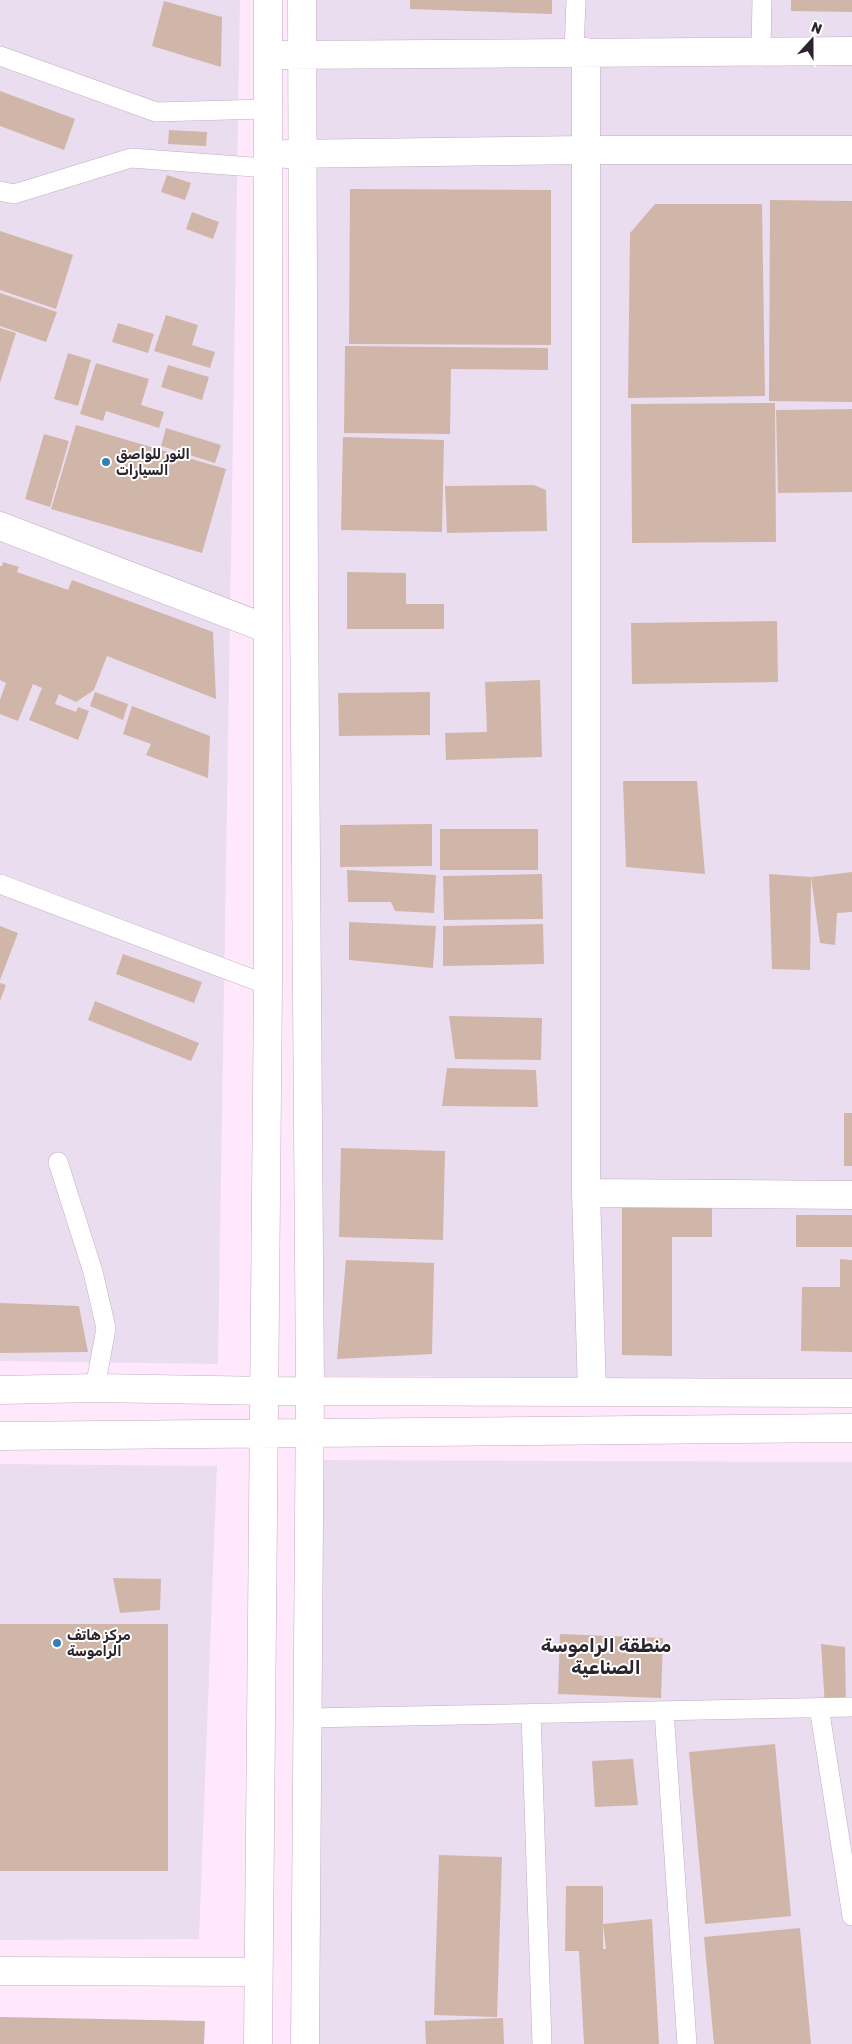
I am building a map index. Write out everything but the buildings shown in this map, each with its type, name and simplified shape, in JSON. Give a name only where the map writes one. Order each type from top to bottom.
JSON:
[{"type":"street","points":[[258,2044],[268,985],[268,0]]},
{"type":"street","points":[[302,0],[304,610],[310,1390],[306,2044]]},
{"type":"street","points":[[268,55],[852,51]]},
{"type":"street","points":[[580,52],[586,150],[586,1193],[592,1392]]},
{"type":"street","points":[[267,161],[303,154],[586,150],[852,150]]},
{"type":"street","points":[[0,526],[268,629]]},
{"type":"street","points":[[586,1193],[852,1196]]},
{"type":"street","points":[[0,1390],[95,1388],[264,1391],[852,1393]]},
{"type":"street","points":[[0,1436],[852,1428]]},
{"type":"street","points":[[0,1971],[258,1972]]},
{"type":"lane","points":[[576,0],[580,52]]},
{"type":"lane","points":[[761,51],[762,0]]},
{"type":"lane","points":[[0,56],[156,112],[267,109]]},
{"type":"lane","points":[[0,191],[14,194],[130,158],[267,161]]},
{"type":"lane","points":[[0,884],[268,985]]},
{"type":"lane","points":[[58,1162],[93,1272],[106,1328],[95,1388]]},
{"type":"lane","points":[[308,1718],[852,1707]]},
{"type":"lane","points":[[819,1708],[852,1916]]},
{"type":"lane","points":[[664,1711],[687,2044]]},
{"type":"lane","points":[[531,1713],[542,2044]]},
{"type":"shaded area","points":[[0,0],[240,0],[218,1364],[0,1361]]},
{"type":"shaded area","points":[[314,0],[852,0],[852,1379],[313,1376]]},
{"type":"shaded area","points":[[309,1460],[852,1462],[852,2044],[310,2044]]},
{"type":"shaded area","points":[[0,1464],[217,1466],[199,1939],[0,1940]]},
{"type":"place","name":"النور للواصق السيارات","points":[[106,462]]},
{"type":"place","name":"مركز هاتف الراموسة","points":[[57,1643]]},
{"type":"district","name":"منطقة الراموسة الصناعية","points":[[606,1656]]}]
